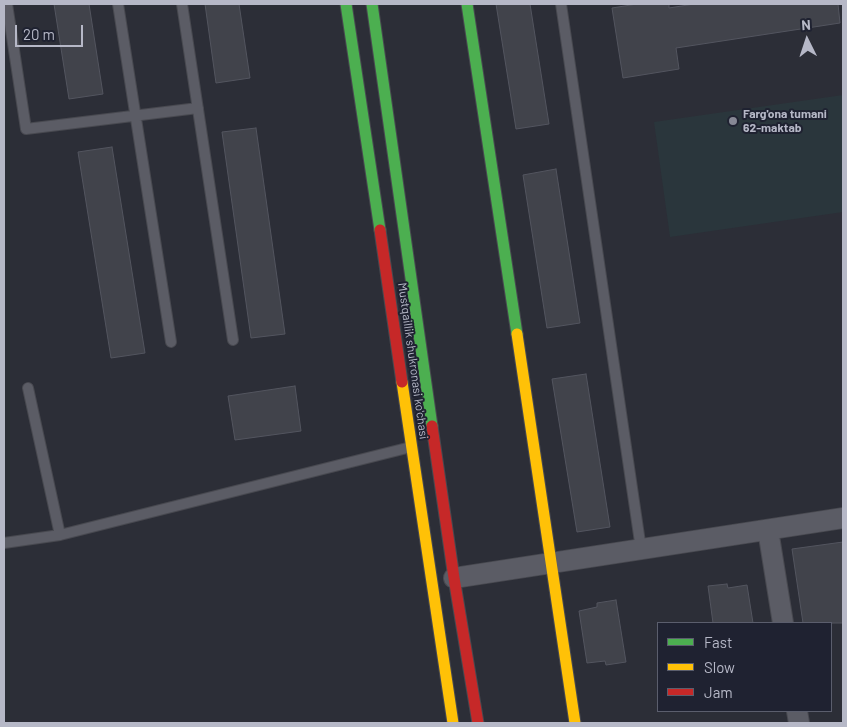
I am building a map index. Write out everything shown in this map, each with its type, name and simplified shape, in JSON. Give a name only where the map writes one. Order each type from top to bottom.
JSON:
[{"type":"main road","name":"Mustqaillik shukronasi ko'chasi","points":[[346,4],[453,723]]},
{"type":"main road","name":"Mustqaillik shukronasi ko'chasi","points":[[372,4],[454,578],[478,723]]},
{"type":"main road","points":[[467,4],[575,723]]},
{"type":"street","points":[[454,578],[843,518]]},
{"type":"street","points":[[768,530],[783,622]]},
{"type":"lane","points":[[7,4],[26,129],[198,108]]},
{"type":"lane","points":[[118,4],[171,342]]},
{"type":"lane","points":[[182,4],[232,340]]},
{"type":"lane","points":[[561,4],[641,549]]},
{"type":"lane","points":[[28,388],[60,535]]},
{"type":"lane","points":[[4,542],[60,535],[412,447]]},
{"type":"shaded area","points":[[843,95],[843,212],[670,237],[654,122]]},
{"type":"building","points":[[54,4],[89,4],[103,94],[69,99]]},
{"type":"building","points":[[205,4],[239,4],[250,78],[216,83]]},
{"type":"building","points":[[496,4],[530,4],[549,124],[516,129]]},
{"type":"building","points":[[637,4],[669,4],[669,8],[694,4],[838,4],[840,23],[676,48],[679,69],[623,78],[612,8]]},
{"type":"building","points":[[256,128],[285,334],[251,338],[222,132]]},
{"type":"building","points":[[112,147],[145,353],[111,358],[78,152]]},
{"type":"building","points":[[556,169],[580,323],[547,328],[523,175]]},
{"type":"building","points":[[586,374],[610,527],[577,532],[552,379]]},
{"type":"building","points":[[295,386],[301,431],[235,440],[228,396]]},
{"type":"building","points":[[843,542],[843,623],[803,622],[792,549]]},
{"type":"building","points":[[727,584],[728,588],[747,585],[753,622],[713,622],[708,586]]},
{"type":"building","points":[[616,600],[626,662],[606,665],[605,661],[587,663],[579,611],[597,607],[597,603]]},
{"type":"traffic: fast","points":[[346,4],[380,230]]},
{"type":"traffic: fast","points":[[372,4],[432,426]]},
{"type":"traffic: fast","points":[[467,4],[517,334]]},
{"type":"traffic: slow","points":[[517,334],[575,723]]},
{"type":"traffic: slow","points":[[402,382],[453,723]]},
{"type":"traffic: jam","points":[[380,230],[402,382]]},
{"type":"traffic: jam","points":[[432,426],[454,578],[478,723]]},
{"type":"place","name":"Farg'ona tumani 62-maktab","points":[[733,121]]}]
